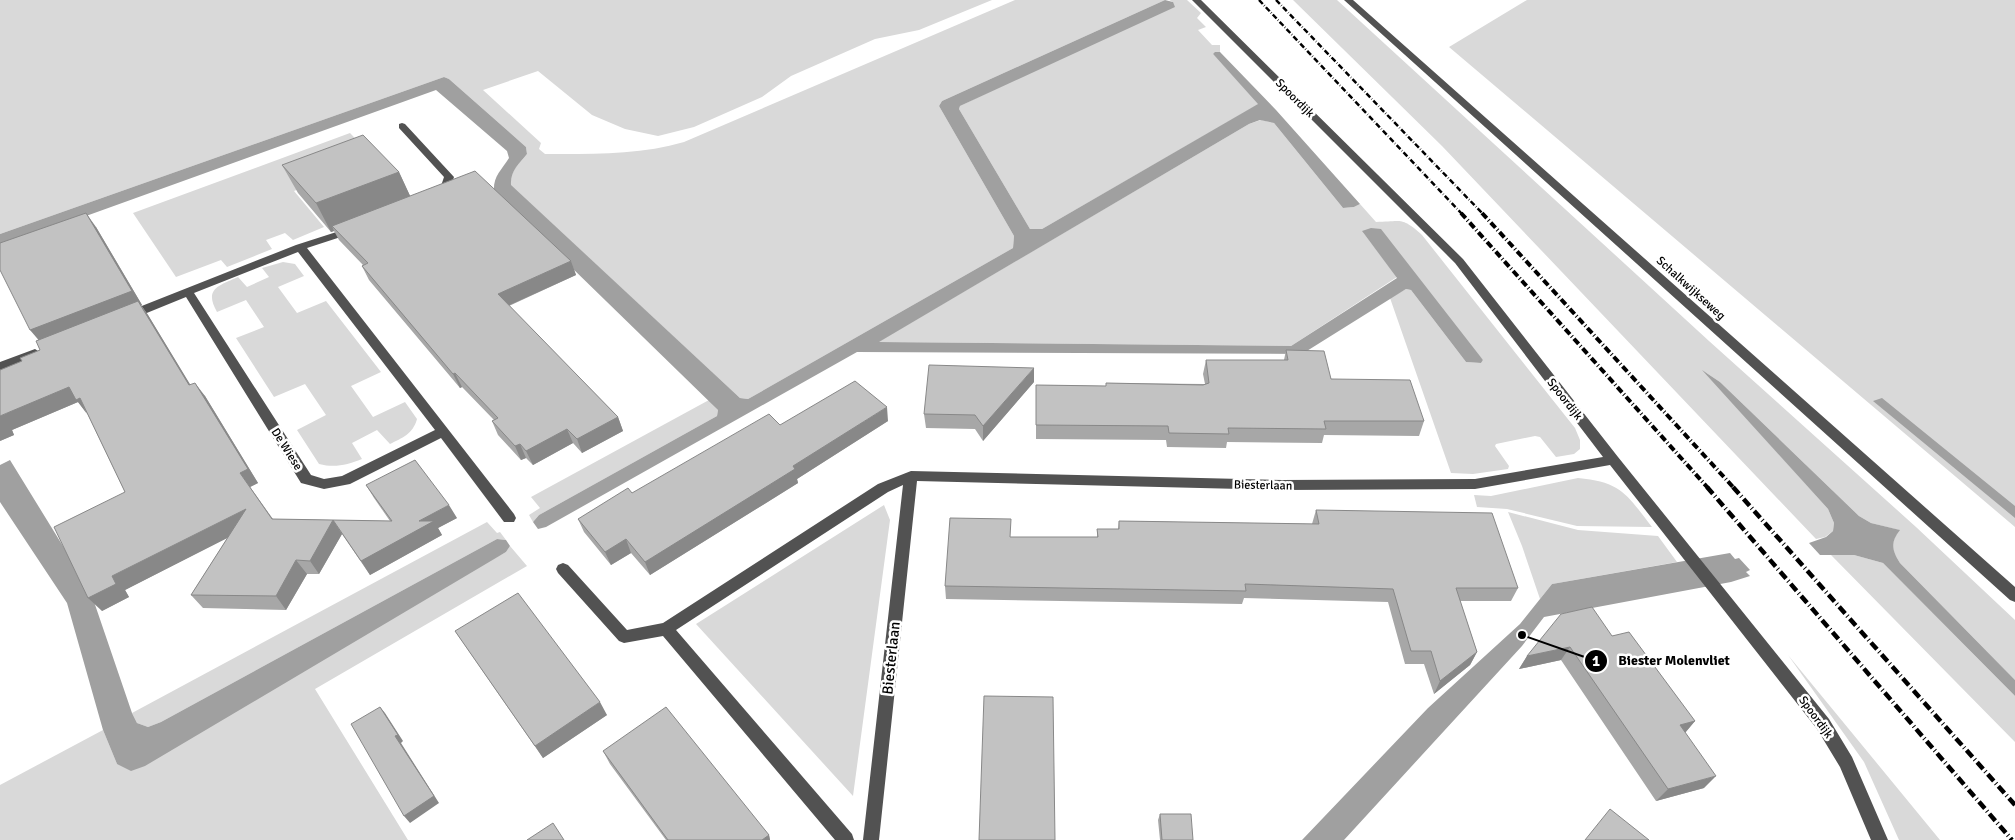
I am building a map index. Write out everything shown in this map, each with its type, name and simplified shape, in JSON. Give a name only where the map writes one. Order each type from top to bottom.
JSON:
[{"type":"street","name":"Spoordijk","points":[[1196,0],[1459,261],[1613,460],[1823,724],[1846,762],[1880,840]]},
{"type":"street","name":"Schalkwijkseweg","points":[[1348,0],[2015,596]]},
{"type":"street","points":[[402,126],[449,177],[446,187],[432,198]]},
{"type":"street","points":[[117,320],[300,247],[326,240],[362,226]]},
{"type":"street","points":[[300,247],[509,518]]},
{"type":"street","name":"De Wiese","points":[[188,292],[306,479],[324,484],[345,480],[443,431]]},
{"type":"street","points":[[0,367],[45,349]]},
{"type":"street","name":"Biesterlaan","points":[[563,569],[624,637],[666,628],[883,488],[911,476],[1282,485],[1474,484],[1613,460]]},
{"type":"street","name":"Biesterlaan","points":[[871,840],[911,476]]},
{"type":"street","points":[[666,628],[846,840]]},
{"type":"shaded area","points":[[0,0],[992,0],[919,30],[875,39],[791,76],[762,97],[694,127],[658,136],[625,129],[592,115],[538,71],[483,90],[541,143],[539,149],[545,154],[597,154],[633,152],[684,142],[1015,0],[1165,0],[942,101],[939,106],[1014,236],[1013,248],[748,399],[740,398],[510,185],[513,172],[527,154],[526,147],[449,79],[444,77],[0,234]]},
{"type":"shaded area","points":[[1165,0],[1173,2],[1175,7],[960,106],[959,109],[1030,229],[1042,229],[1258,104],[1213,54],[1215,52],[1220,52],[1276,110],[1360,204],[1354,207],[1343,208],[1274,123],[1260,120],[1249,124],[879,342],[1291,346],[1397,278],[1362,231],[1371,228],[1381,229],[1483,360],[1481,363],[1466,362],[1411,290],[1406,289],[1302,354],[857,352],[546,527],[538,529],[533,522],[539,515],[717,416],[718,410],[494,192],[496,178],[509,158],[507,151],[436,90],[0,247],[0,234],[444,77],[449,79],[526,147],[527,154],[514,172],[511,185],[740,398],[748,399],[1013,248],[1014,236],[939,106],[942,101]]},
{"type":"shaded area","points":[[1169,0],[1187,0],[1201,13],[1197,18],[1206,27],[1198,30],[1212,45],[1220,45],[1220,52],[1213,54],[1259,104],[1042,229],[1030,229],[959,109],[960,106],[1173,2]]},
{"type":"shaded area","points":[[1293,0],[1337,0],[1709,341],[1916,527],[2015,620],[2015,680],[1900,563],[1893,546],[1894,539],[1899,530],[1871,523],[1859,516],[1720,382],[1705,372],[1828,509],[1834,523],[1833,531],[1825,537],[1816,539],[1442,146]]},
{"type":"shaded area","points":[[1527,0],[2015,0],[2015,527],[1449,47]]},
{"type":"shaded area","points":[[1261,120],[1274,123],[1343,208],[1354,207],[1360,204],[1376,222],[1400,221],[1422,235],[1575,428],[1580,440],[1580,449],[1574,454],[1556,457],[1540,437],[1535,436],[1496,444],[1495,446],[1509,466],[1508,469],[1473,474],[1451,473],[1390,298],[1406,289],[1411,290],[1466,362],[1481,363],[1483,360],[1362,231],[1397,277],[1291,346],[878,342],[1249,124]]},
{"type":"shaded area","points":[[350,133],[375,159],[294,191],[324,227],[293,240],[285,233],[266,240],[272,249],[227,267],[221,260],[176,277],[133,213]]},
{"type":"shaded area","points":[[283,262],[295,264],[304,276],[278,287],[297,313],[326,301],[381,372],[351,386],[373,417],[405,402],[417,419],[413,428],[399,440],[390,444],[377,430],[352,443],[362,459],[341,465],[319,464],[297,430],[326,415],[305,384],[274,397],[236,338],[264,327],[246,300],[217,312],[212,298],[215,289],[238,277],[247,287],[269,277],[262,268]]},
{"type":"shaded area","points":[[1702,370],[1720,382],[1859,516],[1871,523],[1900,530],[1893,546],[1900,563],[2015,680],[2015,696],[1883,563],[1854,555],[1820,555],[1809,543],[1826,537],[1833,531],[1834,523],[1828,509]]},
{"type":"shaded area","points":[[1882,398],[2015,506],[2015,518],[1873,401]]},
{"type":"shaded area","points":[[709,400],[718,410],[717,416],[539,515],[533,522],[529,515],[540,508],[531,497]]},
{"type":"shaded area","points":[[10,460],[90,590],[132,713],[137,723],[148,727],[161,722],[497,539],[506,540],[510,546],[506,552],[145,766],[131,771],[117,764],[103,730],[67,603],[0,502],[0,465]]},
{"type":"shaded area","points":[[1578,478],[1605,483],[1622,492],[1636,506],[1652,527],[1577,526],[1507,509],[1477,507],[1474,495],[1491,496]]},
{"type":"shaded area","points":[[884,505],[890,520],[853,796],[696,624]]},
{"type":"shaded area","points":[[1508,512],[1578,530],[1658,536],[1677,562],[1552,584],[1540,599]]},
{"type":"shaded area","points":[[487,522],[497,533],[500,532],[506,540],[497,539],[161,722],[148,727],[137,723],[132,713]]},
{"type":"shaded area","points":[[510,546],[527,566],[315,689],[408,840],[0,840],[0,785],[103,730],[117,764],[506,552]]},
{"type":"shaded area","points":[[1730,553],[1735,559],[1739,558],[1750,570],[1746,572],[1750,576],[1731,582],[1544,617],[1522,646],[1344,840],[1302,840],[1428,708],[1520,624],[1552,584]]},
{"type":"shaded area","points":[[1831,555],[1854,555],[1883,563],[2015,696],[2015,742]]},
{"type":"shaded area","points":[[1788,655],[1940,840],[1899,840],[1864,762]]},
{"type":"building","points":[[363,135],[399,172],[316,203],[282,165]]},
{"type":"building","points":[[475,171],[571,261],[498,294],[618,417],[577,439],[567,429],[526,451],[520,444],[515,446],[492,421],[498,418],[455,373],[453,374],[362,266],[368,263],[332,226]]},
{"type":"building","points":[[86,213],[132,291],[30,330],[0,270],[0,243]]},
{"type":"building","points":[[138,301],[189,385],[195,383],[248,469],[240,473],[272,519],[333,520],[310,561],[296,560],[276,596],[191,595],[246,509],[112,576],[116,584],[88,598],[54,527],[125,492],[80,398],[76,400],[69,387],[0,416],[0,370],[22,361],[20,358],[40,350],[36,341]]},
{"type":"building","points":[[1286,350],[1324,351],[1331,379],[1410,380],[1424,421],[1324,421],[1326,429],[1228,428],[1229,434],[1169,433],[1168,426],[1036,425],[1036,385],[1106,386],[1106,383],[1203,385],[1209,383],[1206,360],[1288,360]]},
{"type":"building","points":[[929,365],[1034,368],[983,426],[975,415],[924,414]]},
{"type":"building","points":[[855,381],[887,407],[793,466],[795,469],[645,562],[626,539],[605,552],[578,519],[628,488],[632,493],[769,414],[780,425]]},
{"type":"building","points":[[415,460],[449,505],[419,521],[434,521],[361,561],[333,520],[392,521],[366,485]]},
{"type":"building","points":[[1316,510],[1492,513],[1518,588],[1456,588],[1477,652],[1440,681],[1431,651],[1411,651],[1393,589],[1245,584],[1246,591],[945,586],[950,518],[1011,519],[1010,537],[1098,537],[1097,529],[1119,529],[1119,521],[1319,524]]},
{"type":"building","points":[[518,593],[600,702],[535,746],[455,631]]},
{"type":"building","points":[[1592,607],[1612,636],[1629,632],[1695,721],[1680,725],[1716,776],[1668,789],[1570,647],[1527,656],[1561,614]]},
{"type":"building","points":[[984,696],[1053,697],[1055,840],[979,840]]},
{"type":"building","points":[[380,707],[398,735],[395,736],[434,796],[404,816],[351,724]]},
{"type":"building","points":[[666,707],[769,835],[762,840],[668,840],[603,751]]},
{"type":"building","points":[[1610,809],[1649,840],[1585,840]]},
{"type":"building","points":[[1160,814],[1191,814],[1193,840],[1162,840]]},
{"type":"building","points":[[553,823],[564,840],[527,840]]},
{"type":"railway","points":[[1259,0],[1462,214]]},
{"type":"railway","points":[[1276,0],[1483,214]]},
{"type":"railway","points":[[1461,213],[1708,488]]},
{"type":"railway","points":[[1482,213],[1734,488]]},
{"type":"railway","points":[[1707,487],[2012,840]]},
{"type":"railway","points":[[1733,487],[2015,805]]},
{"type":"place","name":"Biester Molenvliet","points":[[1522,635]]}]
